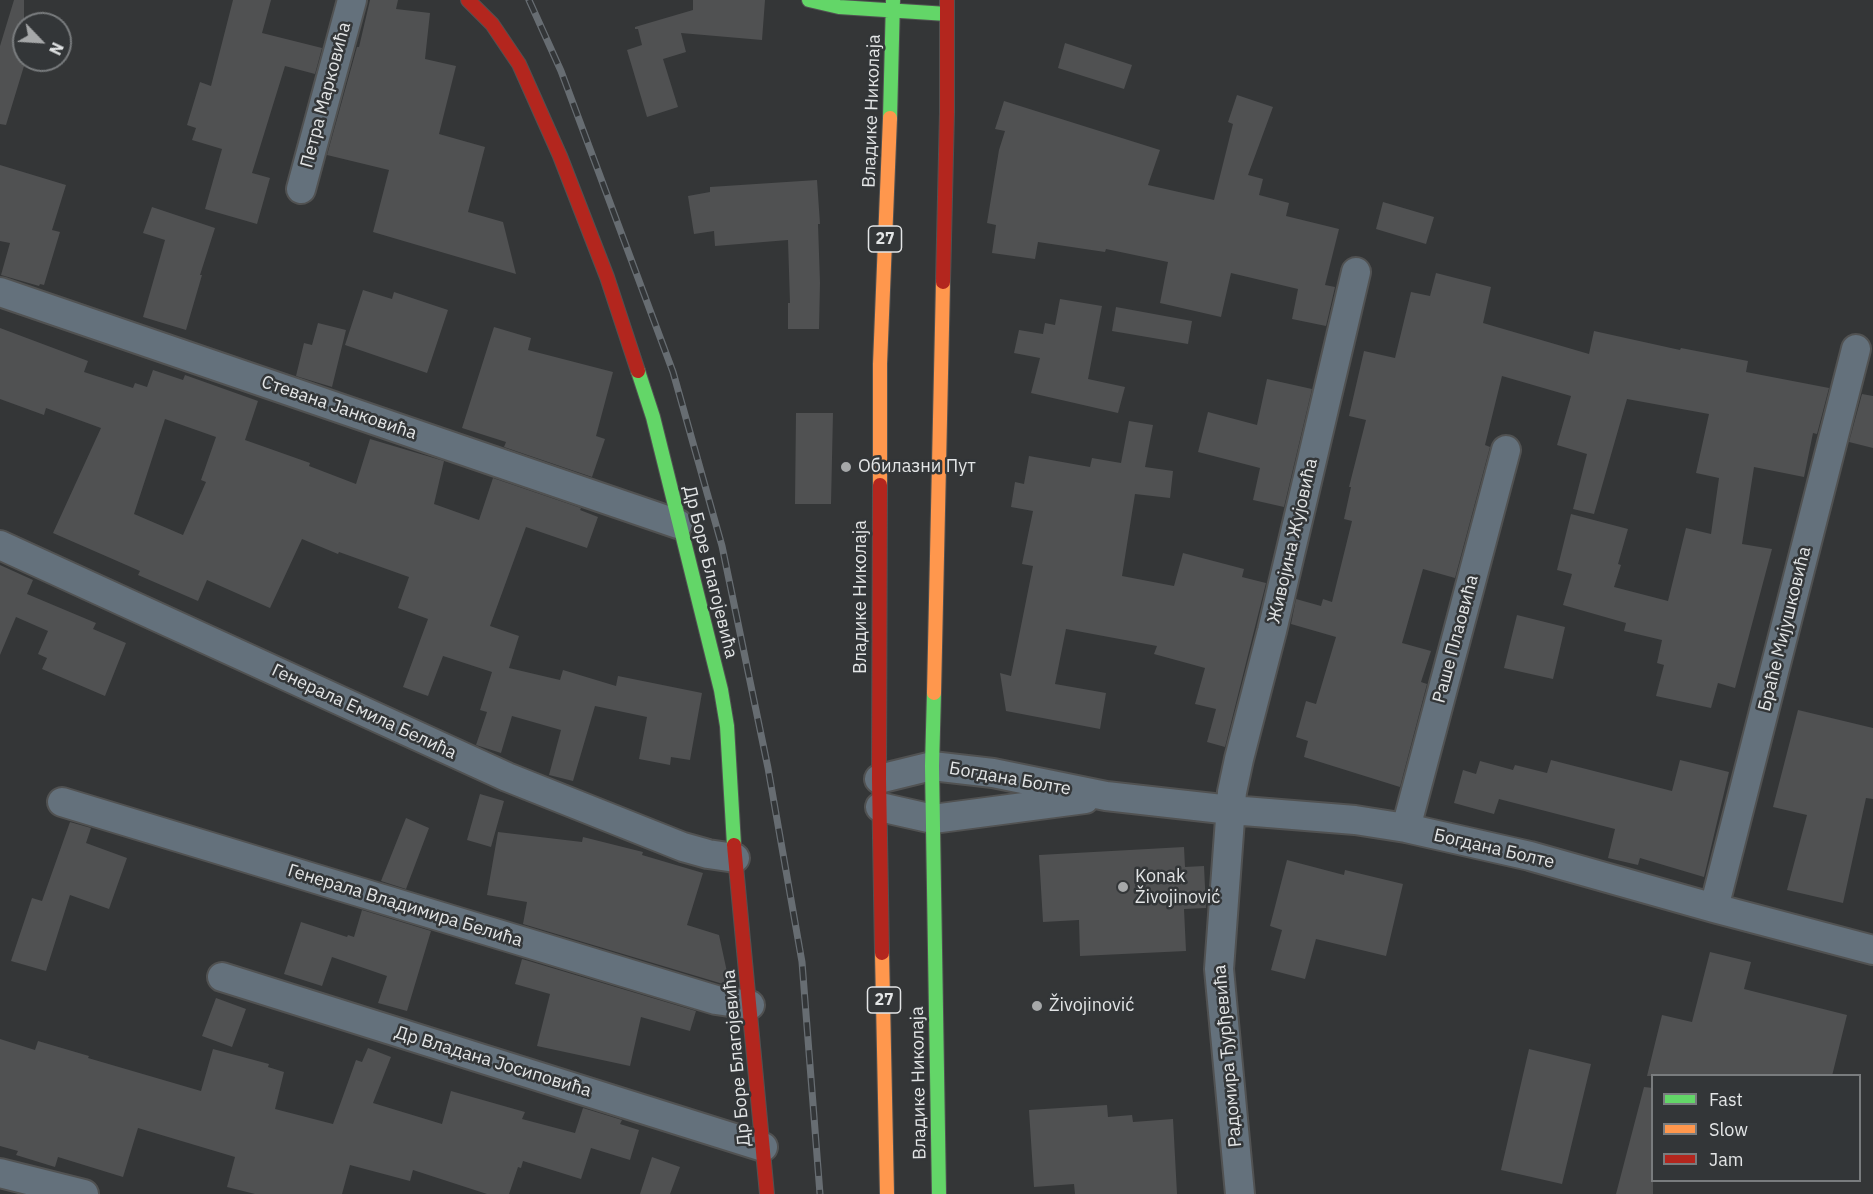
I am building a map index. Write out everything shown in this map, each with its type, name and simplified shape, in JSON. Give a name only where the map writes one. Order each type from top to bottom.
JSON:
[{"type":"main road","name":"Др Боре Благојевића","points":[[468,0],[492,24],[519,64],[560,156],[607,277],[653,417],[728,726],[735,858],[767,1194]]},
{"type":"main road","points":[[809,0],[839,7],[947,7]]},
{"type":"main road","name":"Владике Николаја","points":[[887,1194],[879,779],[880,364],[893,6]]},
{"type":"main road","name":"Владике Николаја","points":[[939,1194],[932,766],[947,7]]},
{"type":"street","name":"Петра Марковића","points":[[301,189],[352,0]]},
{"type":"street","name":"Живојина Жујовића","points":[[1231,810],[1239,759],[1272,631],[1356,272]]},
{"type":"street","name":"Стевана Јанковића","points":[[0,292],[678,524]]},
{"type":"street","name":"Браће Мијушковића","points":[[1714,908],[1857,349]]},
{"type":"street","name":"Раше Плаовића","points":[[1406,828],[1506,450]]},
{"type":"street","name":"Генерала Емила Белића","points":[[0,545],[507,777],[683,847],[735,858]]},
{"type":"street","name":"Богдана Болте","points":[[879,779],[932,766],[993,773],[1106,796],[1231,810],[1344,819],[1406,828],[1530,856],[1873,950]]},
{"type":"street","name":"Богдана Болте","points":[[880,807],[933,819],[1106,796]]},
{"type":"street","name":"Генерала Владимира Белића","points":[[62,802],[716,1000],[750,1005]]},
{"type":"street","name":"Радомира Ђурђевића","points":[[1231,810],[1220,969],[1240,1194]]},
{"type":"street","name":"Др Владана Јосиповића","points":[[222,977],[763,1147]]},
{"type":"street","points":[[0,1173],[84,1194]]},
{"type":"building","points":[[14,0],[24,0],[24,12],[12,12],[12,72],[22,72],[6,125],[0,124],[0,46]]},
{"type":"building","points":[[233,0],[271,0],[262,33],[322,48],[315,74],[285,66],[252,173],[270,178],[257,224],[205,209],[222,149],[192,140],[196,128],[187,125],[200,82],[211,86]]},
{"type":"building","points":[[370,0],[398,0],[396,9],[430,13],[425,59],[456,66],[439,134],[485,147],[468,212],[503,222],[516,274],[373,232],[389,170],[327,155],[357,47],[359,47]]},
{"type":"building","points":[[693,0],[765,0],[762,40],[681,33],[686,52],[663,59],[678,107],[647,117],[627,50],[642,45],[638,29],[635,27],[693,10]]},
{"type":"building","points":[[1065,43],[1132,65],[1124,89],[1058,68]]},
{"type":"building","points":[[1237,95],[1273,107],[1248,175],[1263,179],[1259,195],[1289,203],[1286,216],[1339,229],[1325,285],[1335,287],[1326,326],[1292,319],[1298,289],[1231,273],[1221,317],[1160,303],[1168,262],[1106,249],[1105,252],[1038,242],[1035,259],[992,253],[996,225],[987,223],[999,150],[1005,131],[995,129],[1004,101],[1160,150],[1148,185],[1214,200],[1233,124],[1228,122]]},
{"type":"building","points":[[0,165],[66,185],[52,230],[60,232],[44,285],[39,286],[1,275],[10,243],[0,241]]},
{"type":"building","points":[[817,180],[820,224],[818,224],[819,329],[788,329],[788,303],[790,303],[788,240],[715,246],[714,231],[694,234],[688,196],[710,192],[710,187]]},
{"type":"building","points":[[1383,202],[1434,217],[1426,244],[1376,229]]},
{"type":"building","points":[[152,207],[215,228],[186,330],[143,317],[165,240],[143,233]]},
{"type":"building","points":[[1436,273],[1491,287],[1483,323],[1589,354],[1594,331],[1680,350],[1681,348],[1748,361],[1746,372],[1829,388],[1817,434],[1813,433],[1804,477],[1754,467],[1742,544],[1772,549],[1735,688],[1718,683],[1711,708],[1656,696],[1664,665],[1657,663],[1662,640],[1624,631],[1626,623],[1563,605],[1572,574],[1557,570],[1571,514],[1628,529],[1614,587],[1668,601],[1686,528],[1711,534],[1719,478],[1696,473],[1709,414],[1627,399],[1594,514],[1573,509],[1587,454],[1557,445],[1571,396],[1502,376],[1485,445],[1490,447],[1455,578],[1423,569],[1402,643],[1431,651],[1421,682],[1427,684],[1400,787],[1304,757],[1308,741],[1296,737],[1306,701],[1316,704],[1336,637],[1291,624],[1296,599],[1321,606],[1323,599],[1332,602],[1352,521],[1344,519],[1351,487],[1349,487],[1366,420],[1349,416],[1364,351],[1395,358],[1411,292],[1430,296]]},
{"type":"building","points":[[363,290],[392,299],[394,292],[448,310],[427,373],[345,345]]},
{"type":"building","points":[[1060,299],[1102,306],[1088,379],[1125,387],[1118,413],[1031,393],[1040,358],[1014,353],[1019,330],[1043,334],[1045,323],[1055,325]]},
{"type":"building","points":[[1116,307],[1192,321],[1188,344],[1112,331]]},
{"type":"building","points":[[318,323],[346,330],[332,387],[296,376],[304,343],[312,345]]},
{"type":"building","points":[[494,327],[531,338],[528,350],[613,372],[596,436],[605,439],[592,477],[504,447],[506,442],[462,428]]},
{"type":"building","points":[[0,328],[88,361],[84,372],[133,388],[135,383],[147,387],[153,370],[183,380],[185,375],[258,401],[245,440],[310,463],[309,466],[356,484],[370,439],[444,461],[434,504],[479,520],[493,478],[581,508],[580,510],[598,517],[587,548],[526,527],[490,626],[519,636],[509,668],[560,680],[563,670],[616,686],[618,676],[702,693],[690,760],[671,757],[670,765],[639,759],[647,717],[595,706],[573,781],[549,775],[561,730],[512,716],[501,753],[476,745],[487,712],[480,710],[492,672],[443,656],[428,696],[403,687],[428,619],[398,608],[409,577],[339,552],[338,554],[302,539],[270,608],[207,580],[198,601],[138,575],[140,571],[53,533],[101,428],[46,408],[44,415],[0,399]],"holes":[[[165,419],[216,437],[201,480],[206,482],[183,535],[134,514]]]},
{"type":"building","points":[[1267,379],[1312,389],[1284,507],[1253,500],[1260,468],[1198,452],[1208,412],[1257,425]]},
{"type":"building","points":[[1862,394],[1873,396],[1873,448],[1849,442]]},
{"type":"building","points":[[796,413],[833,413],[831,504],[795,504]]},
{"type":"building","points":[[1129,421],[1153,425],[1145,467],[1173,471],[1170,498],[1135,494],[1122,576],[1174,586],[1183,553],[1244,569],[1242,577],[1266,583],[1225,747],[1207,742],[1216,709],[1195,704],[1205,668],[1154,654],[1157,646],[1066,629],[1055,684],[1106,693],[1100,729],[1006,711],[1000,673],[1011,676],[1033,566],[1022,564],[1033,511],[1011,507],[1015,482],[1024,484],[1029,456],[1090,467],[1092,458],[1121,463]]},
{"type":"building","points":[[0,565],[33,580],[27,594],[96,623],[93,629],[126,643],[105,696],[42,669],[47,658],[38,654],[48,631],[16,617],[0,655]]},
{"type":"building","points":[[1517,615],[1565,627],[1553,679],[1504,668]]},
{"type":"building","points":[[1798,710],[1873,728],[1873,799],[1866,798],[1843,903],[1787,890],[1807,815],[1773,807]]},
{"type":"building","points":[[1551,760],[1672,791],[1680,760],[1729,772],[1704,877],[1640,858],[1638,865],[1608,858],[1615,829],[1499,799],[1494,814],[1454,803],[1463,770],[1476,774],[1480,761],[1513,770],[1515,765],[1547,773]]},
{"type":"building","points":[[480,794],[504,801],[491,847],[467,840]]},
{"type":"building","points":[[406,818],[429,828],[406,889],[381,881]]},
{"type":"building","points":[[70,822],[91,828],[86,843],[127,858],[109,909],[70,895],[46,971],[11,961],[32,898],[42,901]]},
{"type":"building","points":[[498,832],[582,842],[583,837],[643,852],[642,855],[703,873],[687,925],[719,935],[727,972],[723,984],[523,924],[527,902],[487,895]]},
{"type":"building","name":"Konak Živojinović","points":[[1184,847],[1185,867],[1204,866],[1206,908],[1184,909],[1186,951],[1080,956],[1079,920],[1043,922],[1039,855]]},
{"type":"building","points":[[1287,860],[1344,875],[1345,870],[1403,884],[1386,956],[1316,939],[1305,979],[1271,970],[1282,930],[1270,926]]},
{"type":"building","points":[[362,910],[431,931],[407,1011],[378,1003],[387,976],[332,957],[322,986],[284,974],[301,922],[347,937],[348,935],[354,937]]},
{"type":"building","points":[[1710,952],[1751,962],[1744,989],[1847,1015],[1832,1074],[1651,1074],[1647,1076],[1662,1015],[1692,1022]]},
{"type":"building","points":[[522,959],[696,1011],[690,1031],[641,1017],[630,1066],[537,1046],[550,994],[515,984]]},
{"type":"building","points":[[216,998],[246,1009],[232,1047],[202,1036]]},
{"type":"building","points":[[0,1039],[35,1050],[38,1041],[201,1091],[213,1049],[269,1064],[268,1067],[284,1072],[275,1109],[333,1124],[356,1060],[362,1062],[368,1048],[391,1057],[373,1103],[442,1124],[451,1091],[525,1112],[522,1119],[575,1133],[583,1108],[622,1120],[620,1124],[639,1130],[630,1160],[591,1148],[581,1179],[523,1161],[521,1168],[518,1167],[509,1194],[487,1194],[413,1170],[410,1181],[350,1165],[342,1194],[255,1194],[227,1187],[235,1157],[138,1128],[123,1177],[58,1157],[55,1167],[16,1155],[18,1151],[0,1146]]},
{"type":"building","points":[[1529,1049],[1591,1064],[1562,1184],[1501,1170]]},
{"type":"building","points":[[1644,1087],[1651,1088],[1653,1194],[1616,1194]]},
{"type":"building","points":[[1107,1105],[1108,1117],[1132,1115],[1133,1122],[1173,1119],[1177,1194],[1075,1194],[1074,1184],[1034,1187],[1029,1110]]},
{"type":"building","points":[[652,1157],[680,1167],[670,1194],[640,1194]]},
{"type":"railway","points":[[529,0],[561,71],[673,372],[722,546],[768,768],[802,962],[820,1194]]},
{"type":"traffic: fast","points":[[809,0],[839,7],[947,14]]},
{"type":"traffic: fast","points":[[890,118],[893,0]]},
{"type":"traffic: fast","points":[[638,371],[653,417],[721,690],[727,726],[734,845]]},
{"type":"traffic: fast","points":[[934,693],[932,766],[939,1194]]},
{"type":"traffic: slow","points":[[880,485],[880,364],[890,118]]},
{"type":"traffic: slow","points":[[934,693],[943,282]]},
{"type":"traffic: slow","points":[[882,953],[887,1194]]},
{"type":"traffic: jam","points":[[468,0],[492,24],[519,64],[560,156],[607,277],[638,371]]},
{"type":"traffic: jam","points":[[943,282],[947,0]]},
{"type":"traffic: jam","points":[[880,485],[879,779],[882,953]]},
{"type":"traffic: jam","points":[[734,845],[767,1194]]},
{"type":"place","name":"Обилазни Пут","points":[[846,467]]},
{"type":"place","name":"Konak Živojinović","points":[[1123,887]]},
{"type":"place","name":"Živojinović","points":[[1037,1006]]}]
